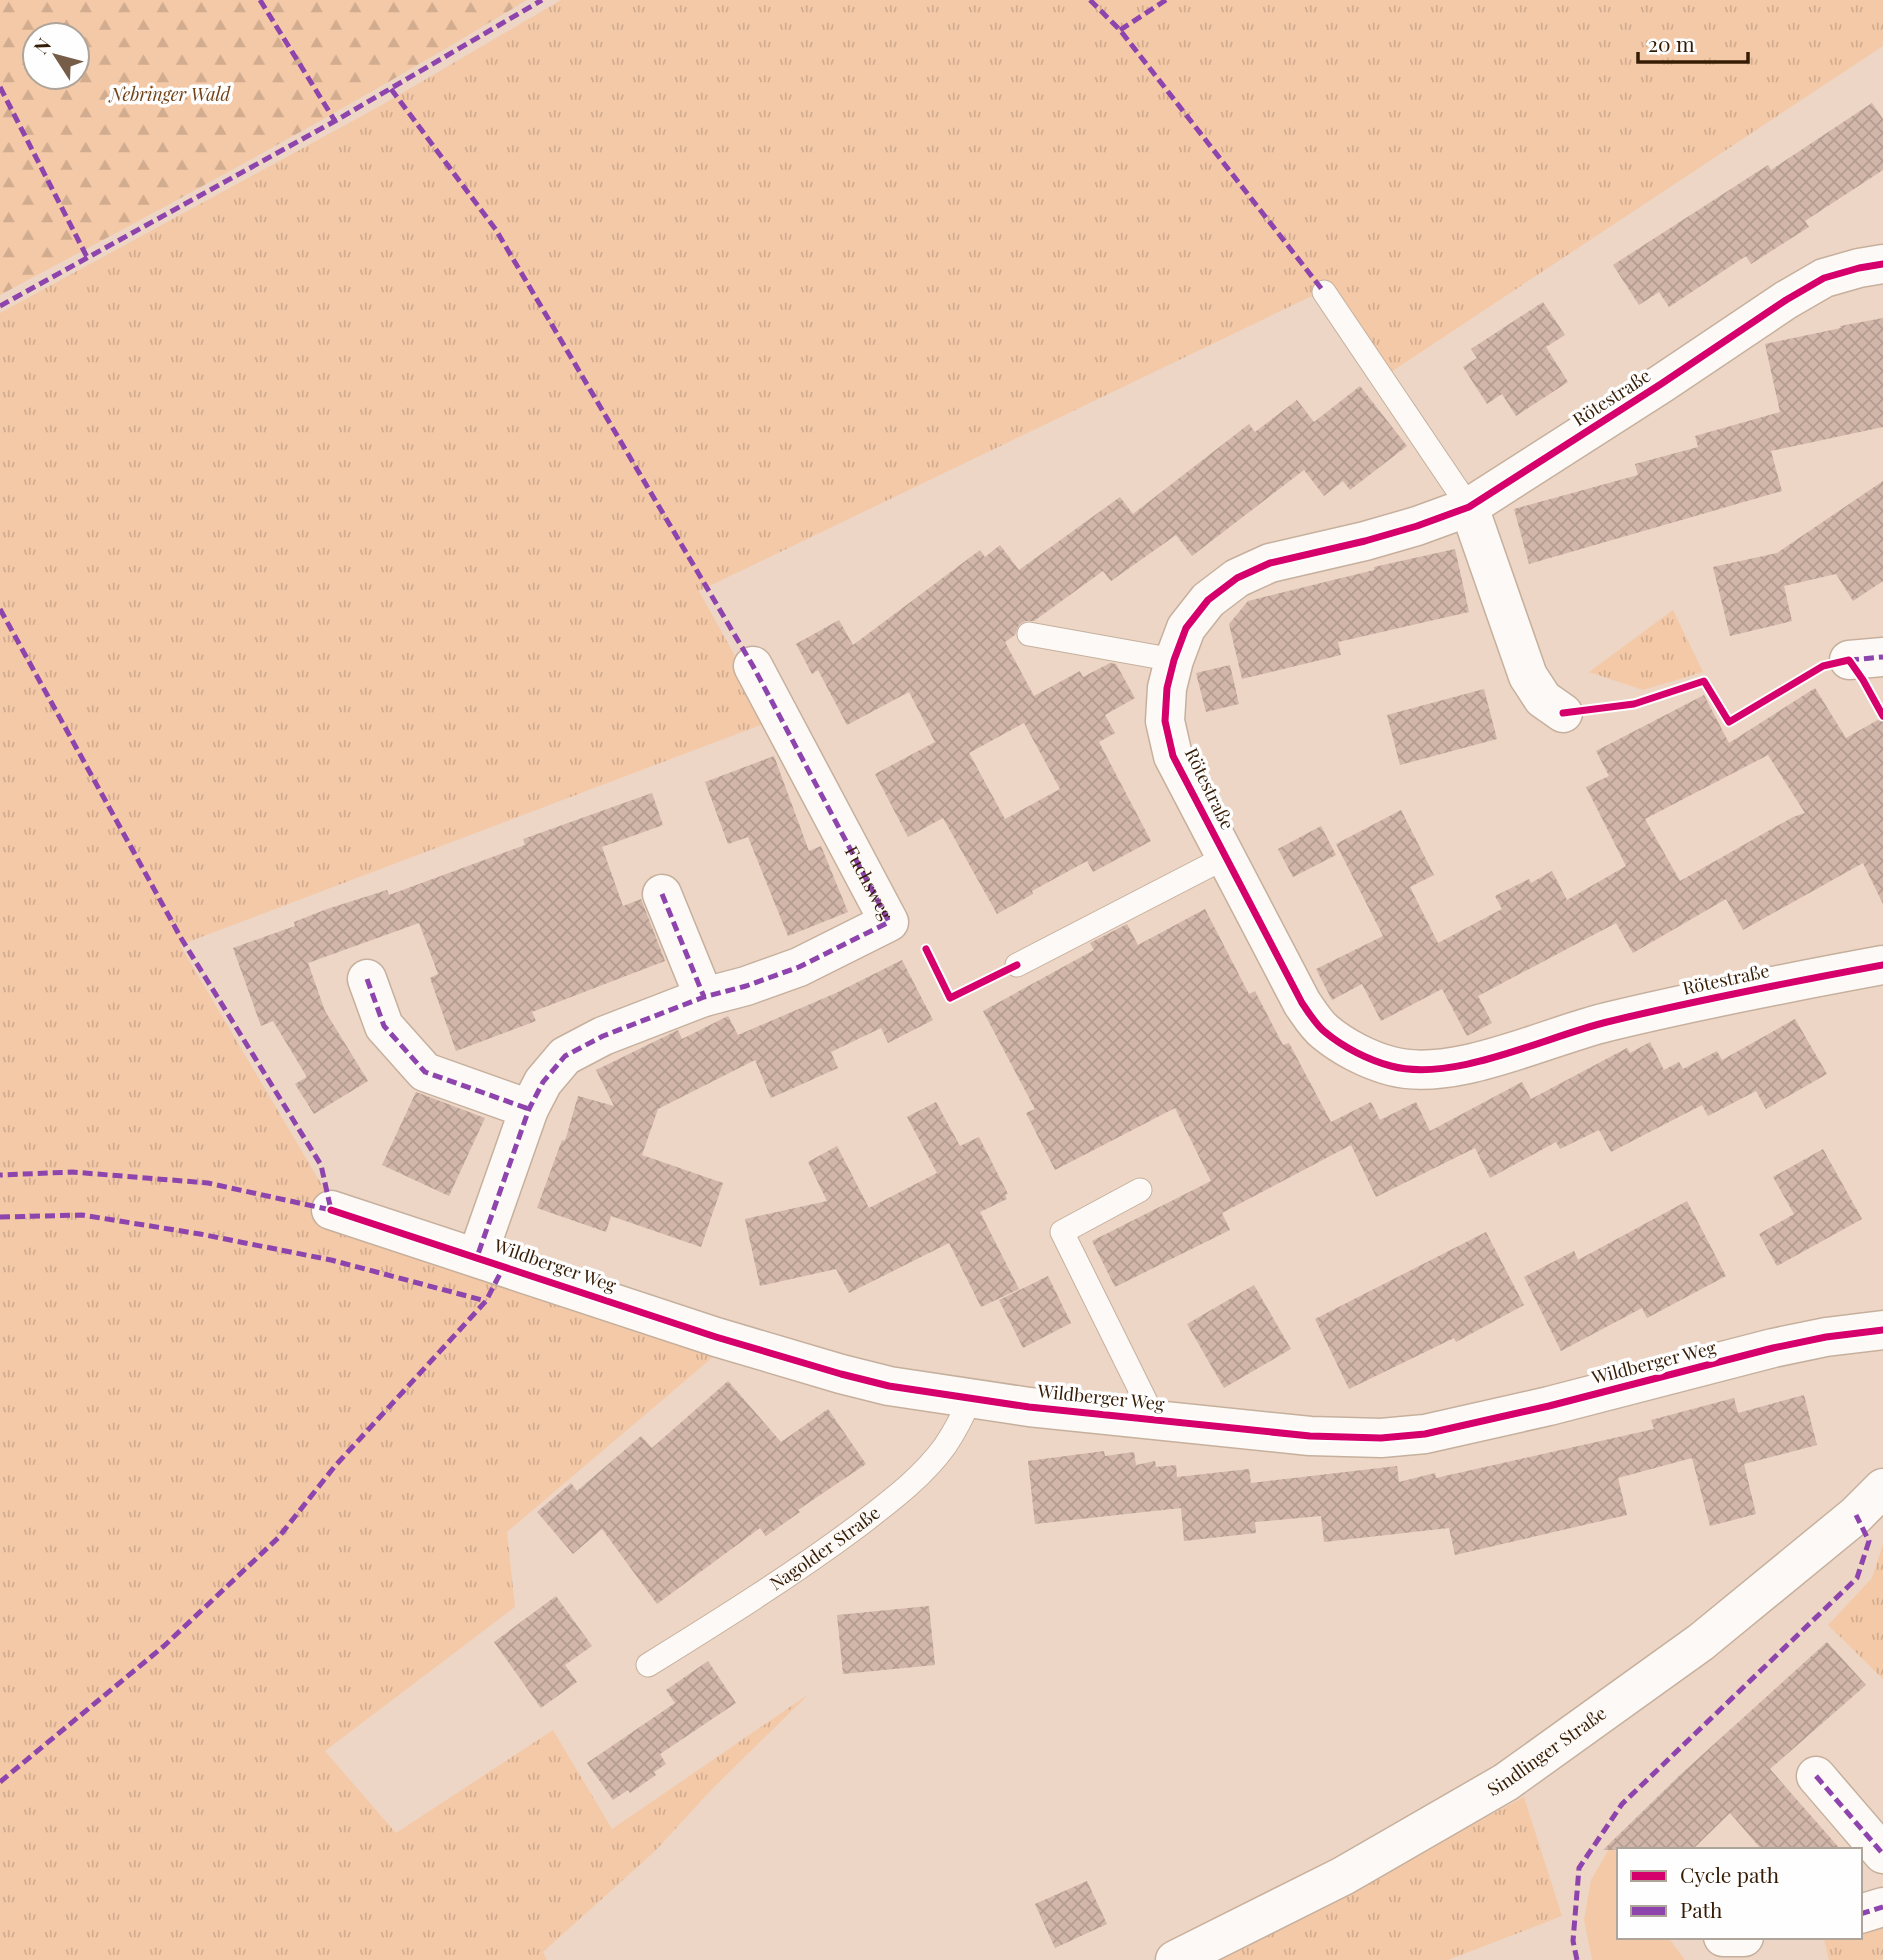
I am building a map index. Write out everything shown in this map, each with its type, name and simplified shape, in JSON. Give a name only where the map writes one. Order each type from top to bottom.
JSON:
[{"type":"street","name":"Rötestraße","points":[[1883,264],[1824,278],[1786,300],[1469,507],[1365,541],[1270,563],[1237,578],[1208,600],[1186,628],[1167,688],[1165,721],[1173,756],[1301,1003],[1323,1031],[1356,1053],[1392,1067],[1430,1069],[1464,1066],[1603,1023],[1804,979],[1883,965]]},
{"type":"street","points":[[1469,507],[1528,676],[1543,699],[1563,713]]},
{"type":"street","name":"Fuchsweg","points":[[477,1257],[529,1110],[543,1082],[565,1056],[603,1036],[704,998],[799,967],[890,922],[753,666]]},
{"type":"street","points":[[662,894],[704,998]]},
{"type":"street","points":[[367,979],[384,1026],[425,1072],[529,1110]]},
{"type":"street","name":"Wildberger Weg","points":[[331,1210],[716,1337],[841,1374],[900,1388],[970,1399],[1155,1420],[1343,1438],[1425,1434],[1549,1406],[1773,1349],[1826,1337],[1883,1330]]},
{"type":"street","name":"Sindlinger Straße","points":[[1175,1960],[1343,1876],[1506,1782],[1701,1642],[1856,1515],[1883,1488]]},
{"type":"street","points":[[1816,1776],[1883,1854]]},
{"type":"street","points":[[1862,1913],[1883,1907]]},
{"type":"lane","points":[[1324,292],[1469,507]]},
{"type":"lane","points":[[1029,634],[1174,660]]},
{"type":"lane","name":"Rötestraße","points":[[1017,965],[1226,857]]},
{"type":"lane","points":[[1140,1190],[1062,1232],[1155,1420]]},
{"type":"lane","name":"Nagolder Straße","points":[[648,1665],[820,1554],[874,1514],[923,1472],[944,1447],[970,1399]]},
{"type":"green space","name":"Nebringer Wald","points":[[0,0],[527,0],[332,114],[0,295]]},
{"type":"green space","points":[[561,0],[1883,0],[1883,46],[1391,372],[1318,293],[699,591],[771,721],[180,945],[352,1236],[713,1357],[507,1532],[515,1607],[325,1751],[396,1833],[553,1730],[612,1829],[809,1694],[713,1788],[655,1851],[543,1952],[547,1960],[0,1960],[0,313],[380,106]]},
{"type":"green space","points":[[1673,610],[1703,672],[1643,690],[1589,672]]},
{"type":"green space","points":[[1883,1544],[1883,1679],[1828,1625],[1872,1578]]},
{"type":"green space","points":[[1524,1797],[1562,1916],[1448,1960],[1209,1960],[1356,1887]]},
{"type":"green space","points":[[1616,1837],[1627,1848],[1617,1848],[1617,1939],[1669,1939],[1685,1960],[1592,1960],[1584,1920],[1591,1880]]},
{"type":"green space","points":[[1883,1923],[1883,1960],[1829,1960],[1824,1939],[1862,1939],[1862,1929]]},
{"type":"building","points":[[1872,103],[1883,119],[1883,170],[1805,221],[1809,227],[1751,264],[1746,256],[1669,307],[1659,292],[1639,305],[1613,265],[1768,165],[1771,170]]},
{"type":"building","points":[[1543,302],[1565,335],[1546,347],[1568,382],[1516,416],[1502,394],[1487,404],[1463,367],[1477,358],[1471,349]]},
{"type":"building","points":[[1883,318],[1883,427],[1771,451],[1782,491],[1529,564],[1514,509],[1638,475],[1635,464],[1698,447],[1695,436],[1780,412],[1765,344]]},
{"type":"building","points":[[1360,386],[1407,446],[1350,490],[1343,481],[1324,496],[1304,470],[1192,556],[1176,535],[1111,581],[1103,571],[1034,621],[1025,621],[1019,625],[1015,635],[1005,642],[1034,696],[1080,671],[1083,677],[1110,663],[1116,664],[1135,698],[1105,715],[1115,733],[1099,742],[1151,841],[1093,872],[1087,861],[997,914],[943,818],[908,837],[875,774],[935,742],[909,692],[847,725],[818,670],[812,674],[796,644],[839,620],[853,645],[980,550],[985,557],[1000,545],[1019,570],[1120,497],[1133,514],[1249,424],[1255,432],[1297,400],[1314,422]],"holes":[[[1024,723],[1060,789],[1005,819],[969,753]]]},
{"type":"building","points":[[1883,481],[1883,581],[1853,601],[1836,574],[1784,586],[1792,621],[1730,636],[1713,567],[1777,553]]},
{"type":"building","points":[[1455,549],[1469,612],[1338,642],[1341,655],[1242,679],[1229,624],[1248,601],[1374,570],[1374,567]]},
{"type":"building","points":[[1230,665],[1239,704],[1206,712],[1196,673]]},
{"type":"building","points":[[1815,688],[1846,738],[1883,717],[1883,904],[1863,863],[1743,930],[1726,899],[1633,953],[1616,923],[1478,996],[1492,1023],[1467,1036],[1442,989],[1381,1021],[1362,984],[1332,1000],[1316,969],[1383,936],[1336,844],[1401,810],[1434,875],[1410,887],[1438,943],[1502,909],[1495,896],[1529,879],[1531,883],[1552,871],[1567,900],[1626,866],[1586,787],[1609,776],[1596,751],[1704,695],[1729,743]],"holes":[[[1768,755],[1805,813],[1793,817],[1680,881],[1645,819]]]},
{"type":"building","points":[[1484,689],[1497,739],[1400,765],[1387,715]]},
{"type":"building","points":[[774,756],[809,851],[821,846],[848,912],[788,936],[748,837],[728,844],[705,782]]},
{"type":"building","points":[[652,793],[663,825],[602,847],[623,906],[641,899],[665,961],[532,1012],[536,1021],[456,1051],[430,978],[438,974],[419,923],[308,963],[325,1011],[368,1081],[314,1114],[295,1084],[307,1077],[273,1021],[261,1026],[233,948],[295,926],[294,922],[327,909],[387,890],[389,895],[525,845],[523,839]]},
{"type":"building","points":[[1321,826],[1336,855],[1293,877],[1278,849]]},
{"type":"building","points":[[1205,909],[1249,994],[1255,991],[1283,1045],[1289,1043],[1331,1122],[1371,1102],[1380,1120],[1416,1102],[1430,1131],[1522,1082],[1531,1099],[1627,1048],[1630,1053],[1650,1042],[1664,1070],[1679,1062],[1683,1069],[1717,1051],[1722,1060],[1795,1019],[1827,1074],[1766,1109],[1756,1091],[1708,1116],[1702,1105],[1611,1152],[1599,1130],[1560,1149],[1556,1142],[1490,1178],[1475,1148],[1376,1197],[1351,1145],[1222,1213],[1230,1230],[1115,1287],[1092,1241],[1211,1181],[1175,1108],[1055,1170],[1026,1113],[1035,1109],[983,1011],[1094,950],[1090,943],[1127,924],[1138,945]]},
{"type":"building","points":[[902,960],[933,1020],[888,1043],[881,1028],[831,1052],[838,1068],[771,1098],[755,1060],[658,1109],[642,1155],[723,1183],[701,1247],[611,1216],[606,1232],[537,1208],[562,1140],[565,1141],[578,1096],[614,1106],[596,1070],[678,1030],[682,1039],[728,1016],[738,1035],[836,993]]},
{"type":"building","points":[[416,1092],[485,1118],[449,1196],[382,1165]]},
{"type":"building","points":[[936,1102],[960,1146],[979,1137],[1008,1194],[1005,1195],[1007,1199],[980,1212],[1019,1289],[981,1307],[949,1243],[849,1293],[836,1269],[760,1286],[745,1219],[827,1201],[808,1162],[837,1146],[869,1208],[937,1173],[907,1117]]},
{"type":"building","points":[[1823,1149],[1862,1219],[1777,1266],[1759,1234],[1794,1214],[1773,1177]]},
{"type":"building","points":[[1687,1201],[1726,1276],[1647,1318],[1642,1308],[1561,1351],[1524,1277],[1574,1251],[1578,1260]]},
{"type":"building","points":[[1486,1232],[1524,1305],[1456,1342],[1454,1338],[1349,1389],[1315,1319]]},
{"type":"building","points":[[1048,1276],[1071,1323],[1023,1348],[999,1300]]},
{"type":"building","points":[[1254,1285],[1291,1349],[1224,1388],[1187,1324]]},
{"type":"building","points":[[728,1381],[781,1442],[828,1409],[866,1464],[798,1510],[800,1512],[766,1536],[760,1528],[657,1604],[602,1529],[573,1554],[537,1512],[571,1483],[577,1491],[641,1436],[652,1448]]},
{"type":"building","points":[[1804,1395],[1817,1445],[1744,1464],[1756,1514],[1710,1526],[1692,1458],[1618,1478],[1627,1515],[1455,1555],[1449,1528],[1324,1542],[1321,1516],[1255,1522],[1256,1533],[1184,1541],[1181,1508],[1035,1524],[1028,1461],[1104,1451],[1105,1456],[1134,1452],[1136,1465],[1155,1461],[1156,1467],[1176,1465],[1177,1477],[1249,1469],[1251,1483],[1397,1466],[1399,1482],[1435,1473],[1436,1478],[1654,1429],[1651,1420],[1734,1398],[1738,1413]]},
{"type":"building","points":[[556,1596],[592,1646],[565,1665],[577,1682],[541,1708],[494,1642]]},
{"type":"building","points":[[929,1606],[935,1665],[843,1674],[837,1615]]},
{"type":"building","points":[[1827,1642],[1866,1685],[1770,1769],[1839,1848],[1760,1848],[1730,1813],[1694,1848],[1603,1850],[1680,1775]]},
{"type":"building","points":[[708,1661],[736,1703],[660,1754],[666,1764],[654,1772],[656,1775],[630,1793],[628,1790],[613,1800],[587,1763],[675,1703],[666,1690]]},
{"type":"building","points":[[1087,1881],[1107,1924],[1055,1948],[1035,1904]]},
{"type":"marked path","points":[[260,0],[335,121]]},
{"type":"marked path","points":[[0,306],[335,121],[542,0]]},
{"type":"marked path","points":[[1090,0],[1120,30],[1324,292]]},
{"type":"marked path","points":[[1120,30],[1166,0]]},
{"type":"marked path","points":[[0,87],[88,259]]},
{"type":"marked path","points":[[391,89],[496,230],[753,666],[889,922],[799,967],[746,986],[704,997],[603,1036],[565,1056],[543,1082],[529,1109],[477,1257]]},
{"type":"marked path","points":[[0,609],[181,938],[321,1165],[331,1210],[208,1183],[72,1172],[0,1175]]},
{"type":"marked path","points":[[1849,660],[1883,657]]},
{"type":"marked path","points":[[662,894],[704,997]]},
{"type":"marked path","points":[[367,979],[384,1026],[425,1072],[529,1109]]},
{"type":"marked path","points":[[0,1217],[82,1215],[200,1234],[331,1260],[486,1301]]},
{"type":"marked path","points":[[0,1782],[164,1646],[278,1538],[335,1466],[486,1301],[504,1266]]},
{"type":"marked path","points":[[1577,1960],[1573,1941],[1579,1868],[1622,1804],[1857,1578],[1869,1541],[1856,1515]]},
{"type":"marked path","points":[[1816,1776],[1883,1854]]},
{"type":"marked path","points":[[1862,1913],[1883,1907]]},
{"type":"cycle path","points":[[1883,264],[1824,278],[1786,300],[1469,507],[1365,541],[1270,563],[1237,578],[1208,600],[1186,628],[1167,688],[1165,721],[1173,756],[1302,1003],[1332,1038],[1382,1063],[1416,1070],[1470,1064],[1607,1022],[1883,965]]},
{"type":"cycle path","points":[[1563,713],[1634,704],[1704,681],[1729,722],[1823,666],[1849,660],[1883,716]]},
{"type":"cycle path","points":[[926,949],[950,998],[1017,965]]},
{"type":"cycle path","points":[[331,1210],[716,1337],[889,1386],[1029,1407],[1310,1436],[1381,1438],[1425,1434],[1549,1406],[1773,1348],[1826,1337],[1883,1330]]}]
